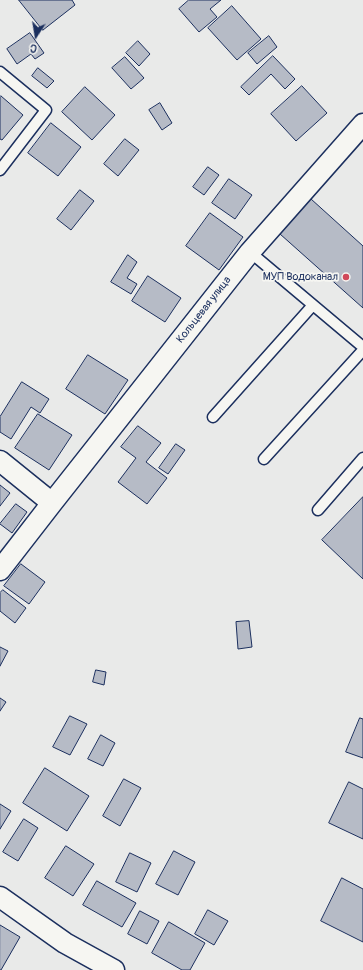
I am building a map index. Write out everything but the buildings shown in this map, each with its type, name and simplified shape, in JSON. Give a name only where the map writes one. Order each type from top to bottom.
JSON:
[{"type":"street","name":"Кольцевая улица","points":[[0,570],[250,252],[363,124]]},
{"type":"street","points":[[0,461],[52,502]]},
{"type":"street","points":[[0,897],[65,943],[114,970]]},
{"type":"lane","points":[[0,72],[46,110],[0,170]]},
{"type":"lane","points":[[250,252],[363,349],[264,459]]},
{"type":"lane","points":[[213,417],[313,305]]},
{"type":"lane","points":[[318,510],[363,458]]},
{"type":"place","name":"МУП Водоканал","points":[[346,277]]}]
